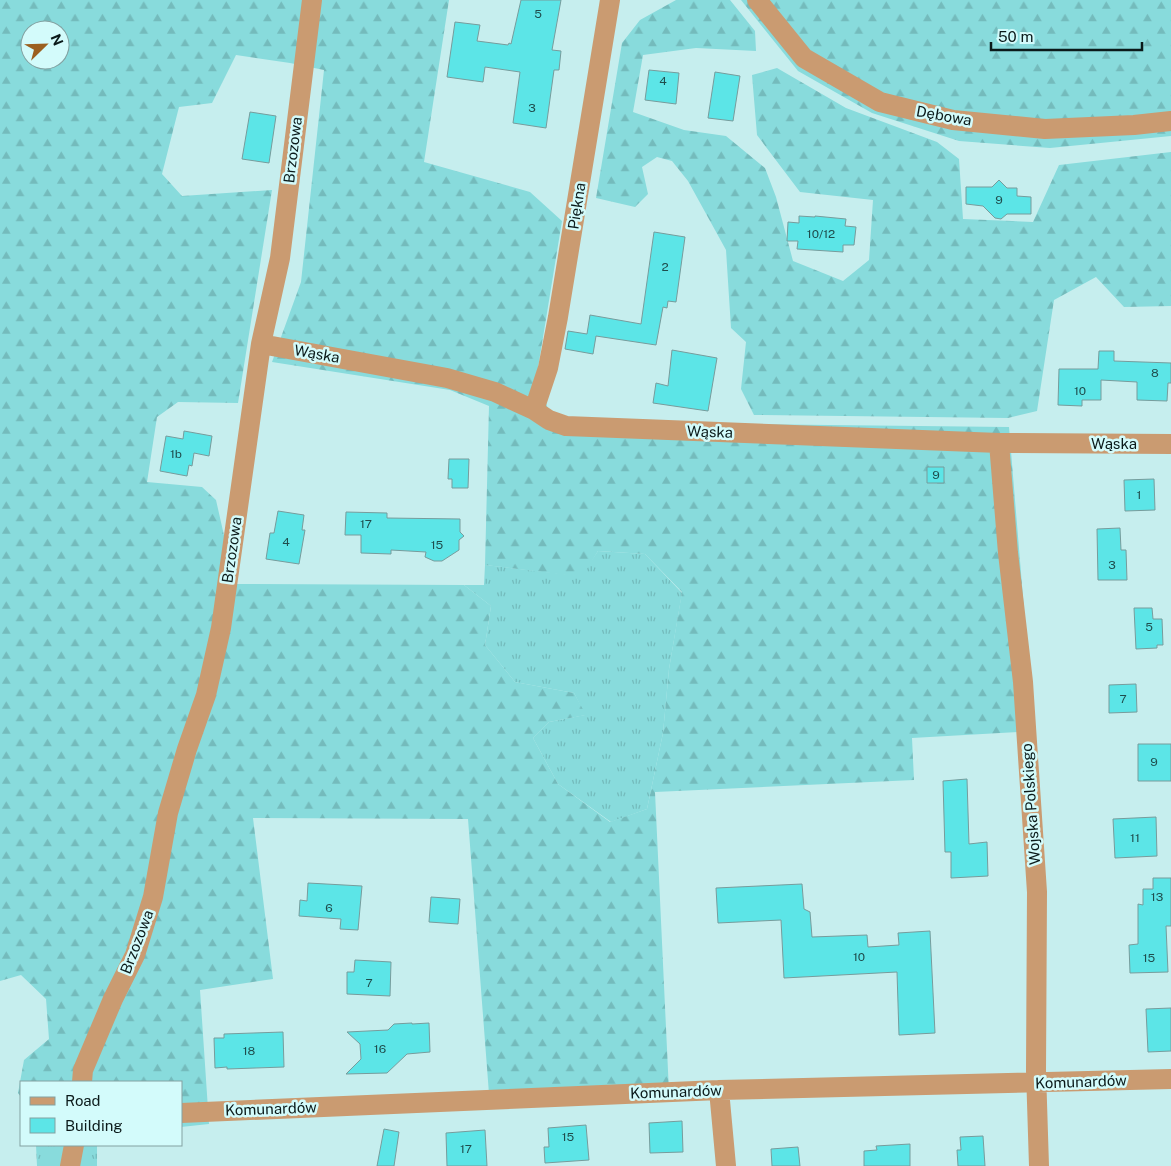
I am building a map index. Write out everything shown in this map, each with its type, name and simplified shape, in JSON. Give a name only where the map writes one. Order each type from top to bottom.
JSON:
[{"type":"street","name":"Brzozowa","points":[[82,1081],[83,1070],[113,999],[135,955],[154,897],[168,813],[187,749],[206,695],[220,628],[261,344],[280,258],[312,0]]},
{"type":"street","name":"Piękna","points":[[534,410],[548,368],[558,317],[610,0]]},
{"type":"street","name":"Dębowa","points":[[757,0],[804,58],[880,102],[953,120],[1045,129],[1134,125],[1171,121]]},
{"type":"street","name":"Wąska","points":[[261,344],[447,378],[495,392],[534,410],[549,420],[566,426],[999,443],[1171,444]]},
{"type":"street","name":"Wojska Polskiego","points":[[999,443],[1008,553],[1023,682],[1036,883],[1036,1083],[1039,1166]]},
{"type":"street","name":"Komunardów","points":[[182,1113],[719,1090],[1171,1079]]},
{"type":"street","points":[[719,1090],[726,1166]]},
{"type":"street","points":[[70,1166],[74,1146]]},
{"type":"green space","points":[[0,0],[449,0],[424,162],[530,192],[562,221],[537,374],[552,422],[1009,427],[1034,731],[912,738],[914,780],[655,792],[669,1092],[490,1107],[468,819],[253,818],[273,979],[200,990],[209,1124],[182,1127],[182,1081],[20,1081],[24,1060],[49,1039],[46,999],[21,975],[0,981]],"holes":[[[236,55],[324,70],[301,282],[272,362],[450,390],[489,406],[485,565],[582,577],[598,551],[645,554],[682,592],[669,669],[663,733],[647,809],[610,822],[558,784],[533,738],[549,722],[586,715],[574,693],[515,682],[485,645],[491,606],[464,585],[235,584],[216,500],[202,487],[147,482],[157,417],[178,402],[238,403],[272,190],[182,196],[162,174],[179,107],[212,103]]]},
{"type":"green space","points":[[676,0],[730,0],[755,31],[756,51],[696,48],[643,55],[633,112],[684,130],[726,136],[765,168],[776,197],[793,261],[843,281],[869,260],[873,200],[800,192],[757,135],[752,75],[777,68],[846,108],[937,142],[959,159],[963,219],[1033,222],[1059,165],[1171,152],[1171,306],[1124,307],[1096,277],[1054,300],[1037,411],[1008,418],[754,415],[741,389],[746,342],[731,328],[726,250],[688,181],[672,161],[657,157],[642,167],[648,194],[635,207],[596,198],[622,43],[640,20]]},
{"type":"green space","points":[[741,0],[1171,0],[1171,136],[1050,148],[959,141],[872,113],[798,71]]},
{"type":"green space","points":[[598,551],[645,554],[682,593],[669,669],[663,733],[647,809],[611,822],[558,784],[533,738],[549,722],[585,715],[574,693],[515,682],[485,645],[491,606],[464,585],[484,585],[485,565],[581,576]]},
{"type":"green space","points":[[36,1146],[97,1146],[97,1166],[37,1166]]},
{"type":"building","points":[[521,0],[561,0],[552,50],[561,51],[559,70],[554,70],[546,128],[513,123],[520,72],[485,67],[483,82],[447,77],[455,22],[480,25],[477,41],[511,44]]},
{"type":"building","points":[[649,70],[679,73],[676,104],[645,100]]},
{"type":"building","points":[[715,72],[740,76],[733,121],[708,118]]},
{"type":"building","points":[[250,112],[276,116],[269,163],[242,159]]},
{"type":"building","points":[[999,180],[1007,188],[1017,188],[1017,196],[1031,197],[1031,214],[1007,214],[1001,219],[995,218],[983,206],[966,204],[966,187],[992,187]]},
{"type":"building","points":[[799,216],[846,219],[845,226],[856,227],[854,245],[843,245],[843,252],[797,249],[798,241],[787,241],[788,222],[799,223]]},
{"type":"building","points":[[654,232],[685,237],[676,302],[668,301],[667,308],[663,307],[656,345],[596,336],[593,354],[565,349],[568,331],[587,334],[590,315],[641,324]]},
{"type":"building","points":[[672,350],[717,358],[708,411],[653,403],[656,383],[668,386]]},
{"type":"building","points":[[1099,351],[1114,351],[1114,361],[1171,363],[1171,383],[1168,383],[1167,401],[1137,400],[1137,382],[1101,380],[1101,400],[1082,400],[1082,406],[1058,405],[1059,369],[1098,369]]},
{"type":"building","points":[[184,431],[212,436],[209,456],[194,453],[192,466],[189,465],[187,476],[160,471],[166,436],[183,439]]},
{"type":"building","points":[[449,459],[469,459],[468,488],[452,488],[452,479],[448,479]]},
{"type":"building","points":[[927,467],[944,467],[944,483],[927,483]]},
{"type":"building","points":[[1154,479],[1155,510],[1125,511],[1124,480]]},
{"type":"building","points":[[278,511],[304,515],[302,530],[305,530],[299,564],[266,559],[270,533],[274,533]]},
{"type":"building","points":[[346,512],[387,513],[387,518],[460,519],[460,532],[464,536],[459,540],[459,550],[442,561],[434,561],[425,557],[426,552],[391,550],[391,554],[361,553],[361,535],[345,535]]},
{"type":"building","points":[[1120,528],[1121,550],[1126,550],[1127,580],[1098,580],[1097,529]]},
{"type":"building","points":[[1134,608],[1152,608],[1153,619],[1162,619],[1163,645],[1157,645],[1157,648],[1136,649]]},
{"type":"building","points":[[1136,684],[1137,712],[1109,713],[1109,685]]},
{"type":"building","points":[[1138,744],[1171,744],[1171,781],[1138,781]]},
{"type":"building","points":[[967,779],[969,844],[987,842],[988,876],[951,878],[951,852],[945,852],[943,781]]},
{"type":"building","points":[[1156,817],[1157,856],[1115,858],[1113,819]]},
{"type":"building","points":[[1153,878],[1171,878],[1171,926],[1166,926],[1168,972],[1130,973],[1129,945],[1138,944],[1138,904],[1143,905],[1143,889],[1153,889]]},
{"type":"building","points":[[308,883],[362,886],[358,930],[340,929],[341,919],[299,916],[300,900],[307,901]]},
{"type":"building","points":[[802,884],[804,909],[810,912],[812,937],[867,935],[868,947],[899,945],[898,933],[930,931],[935,1033],[899,1035],[897,972],[784,978],[781,920],[718,923],[716,888]]},
{"type":"building","points":[[431,897],[460,899],[458,924],[429,922]]},
{"type":"building","points":[[355,960],[391,962],[390,996],[347,994],[347,972],[354,972]]},
{"type":"building","points":[[1171,1008],[1171,1051],[1148,1052],[1146,1009]]},
{"type":"building","points":[[429,1023],[430,1052],[407,1054],[387,1073],[346,1074],[361,1059],[360,1044],[347,1032],[388,1030],[394,1024]]},
{"type":"building","points":[[283,1032],[284,1067],[215,1068],[214,1038],[224,1038],[224,1034]]},
{"type":"building","points":[[682,1121],[683,1152],[650,1153],[649,1123]]},
{"type":"building","points":[[586,1125],[589,1160],[545,1163],[544,1147],[549,1147],[548,1128]]},
{"type":"building","points":[[384,1129],[399,1132],[394,1166],[377,1166]]},
{"type":"building","points":[[485,1130],[487,1166],[447,1166],[446,1133]]},
{"type":"building","points":[[983,1136],[985,1166],[958,1166],[957,1150],[961,1150],[960,1137]]},
{"type":"building","points":[[910,1144],[910,1166],[864,1166],[864,1151],[877,1150],[876,1146]]},
{"type":"building","points":[[798,1147],[800,1166],[772,1166],[771,1149]]}]
